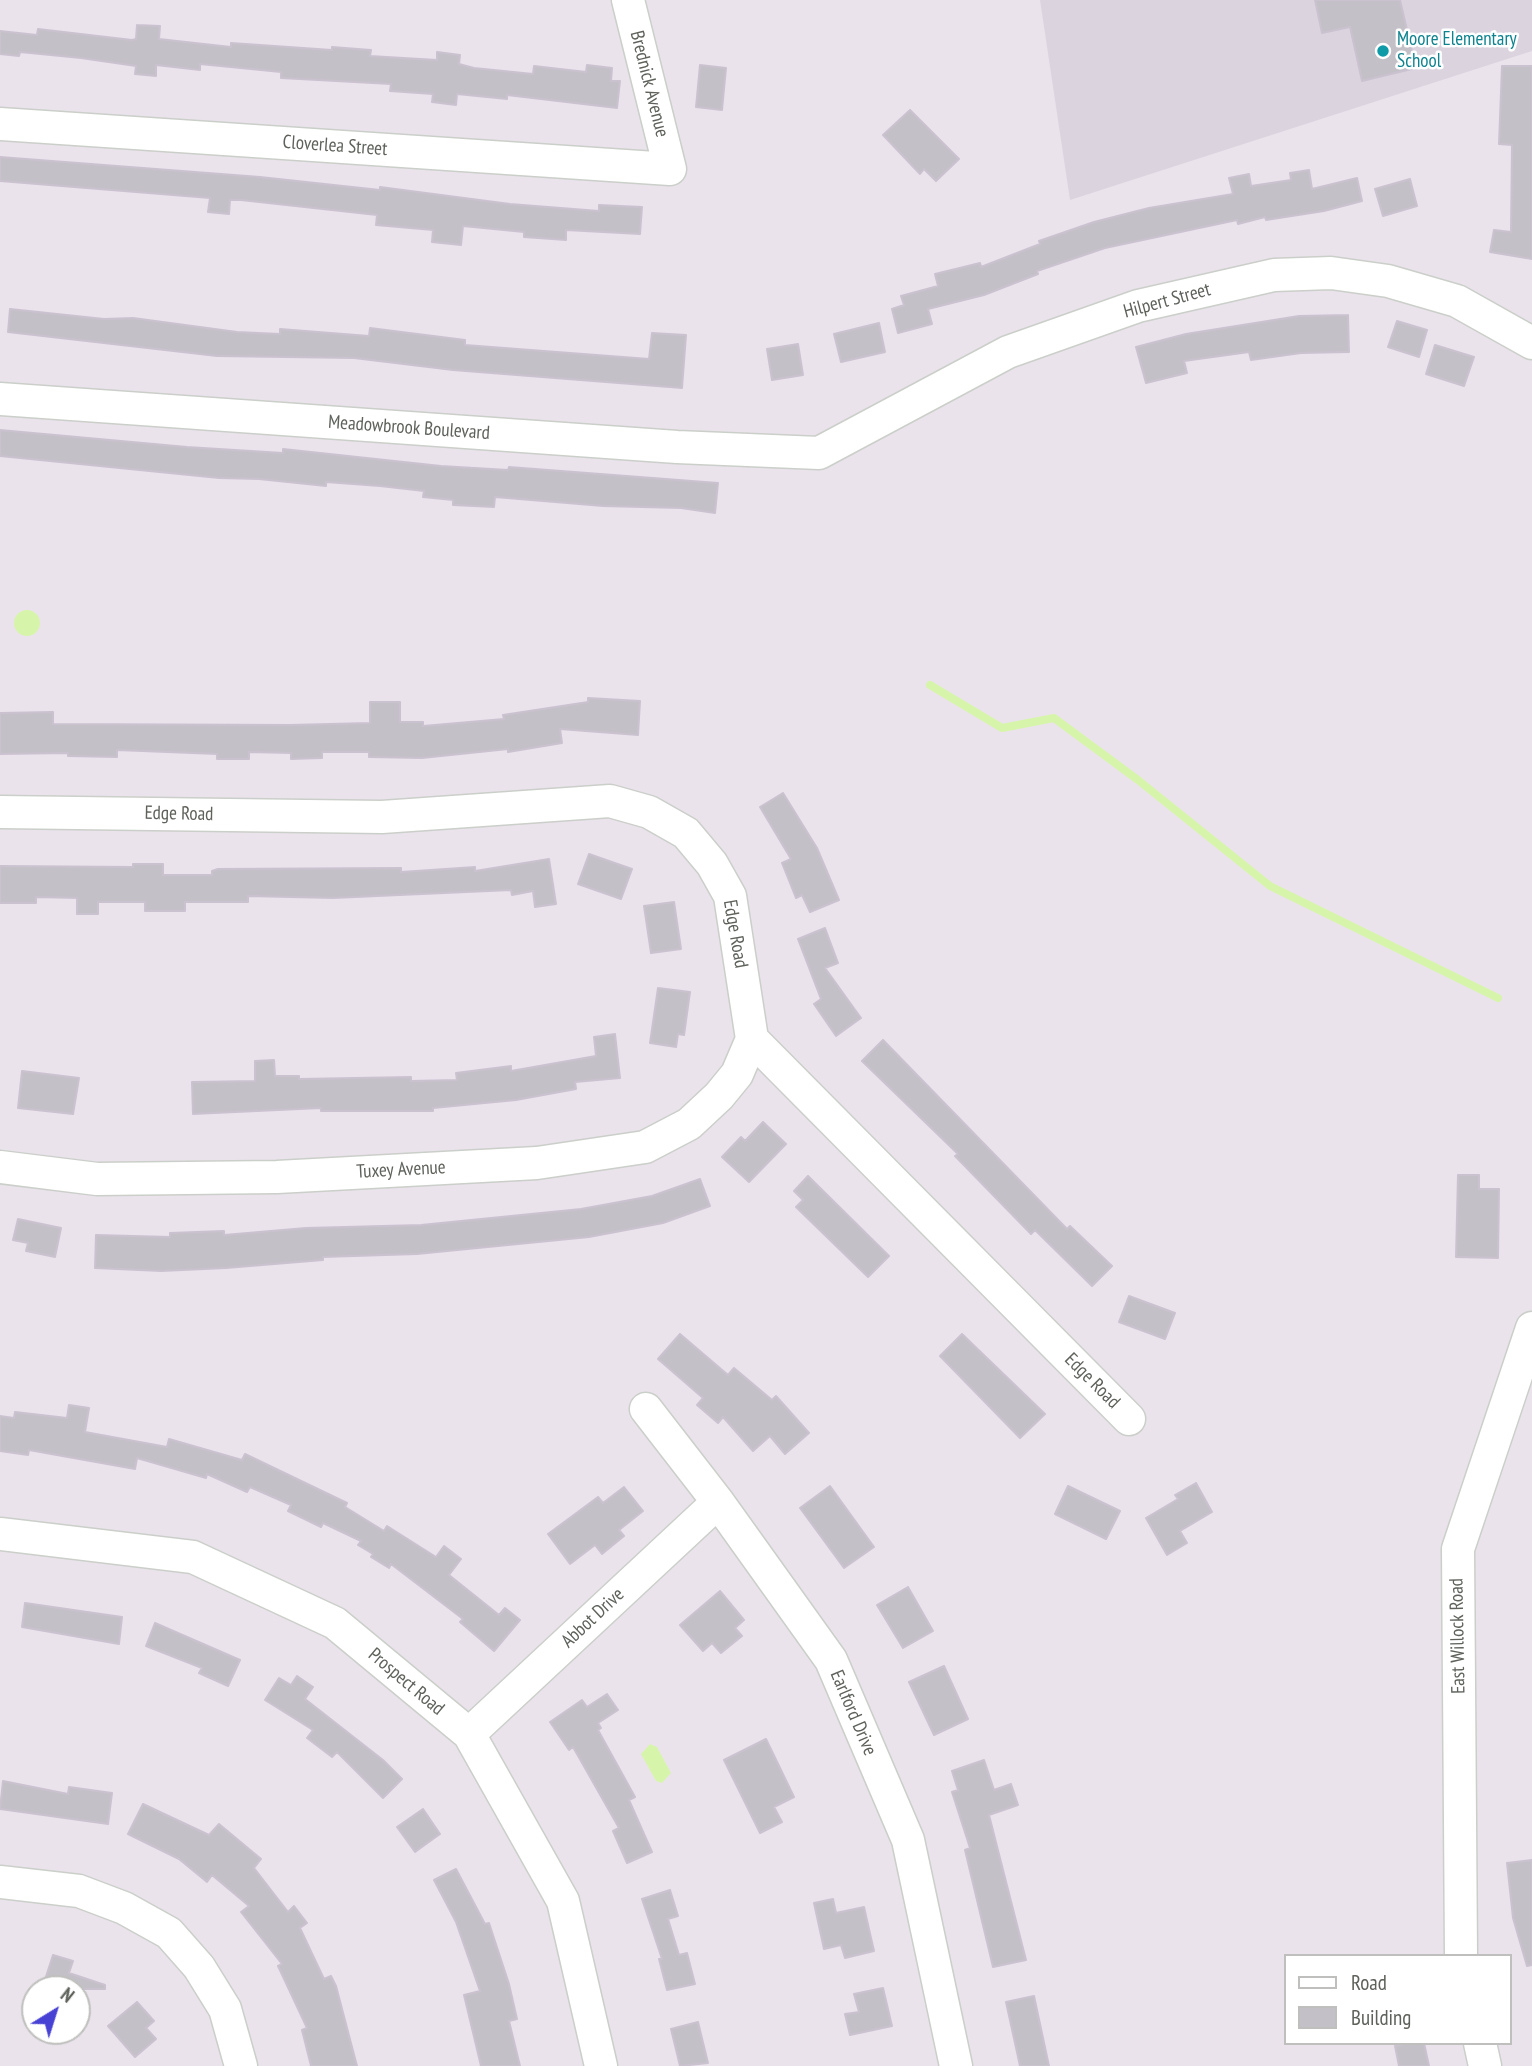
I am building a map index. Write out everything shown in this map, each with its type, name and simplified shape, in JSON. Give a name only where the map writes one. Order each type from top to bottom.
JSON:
[{"type":"street","name":"Brednick Avenue","points":[[628,0],[670,169]]},
{"type":"street","name":"Cloverlea Street","points":[[0,124],[670,169]]},
{"type":"street","name":"Hilpert Street","points":[[819,453],[1008,352],[1138,306],[1274,275],[1331,273],[1388,281],[1457,301],[1532,343]]},
{"type":"street","name":"Meadowbrook Boulevard","points":[[0,399],[677,447],[819,453]]},
{"type":"street","name":"Edge Road","points":[[0,812],[382,817],[610,801],[649,812],[686,833],[712,864],[730,896],[752,1039],[1129,1419]]},
{"type":"street","name":"Tuxey Avenue","points":[[0,1167],[97,1179],[277,1177],[537,1163],[645,1147],[689,1124],[719,1096],[737,1074],[752,1039]]},
{"type":"street","name":"East Willock Road","points":[[1461,1954],[1458,1549],[1532,1328]]},
{"type":"street","name":"Earlford Drive","points":[[646,1409],[718,1502],[831,1660],[908,1840],[956,2066]]},
{"type":"street","name":"Abbot Drive","points":[[469,1734],[718,1502]]},
{"type":"street","name":"Prospect Road","points":[[0,1534],[193,1557],[334,1623],[469,1734],[563,1901],[601,2066]]},
{"type":"street","points":[[0,1882],[79,1891],[124,1908],[169,1933],[199,1966],[225,2009],[241,2066]]},
{"type":"street","points":[[1480,2045],[1485,2066]]},
{"type":"shaded area","points":[[1040,0],[1532,0],[1532,51],[1070,200]]},
{"type":"shaded area","points":[[27,610],[36,614],[40,623],[36,632],[27,636],[18,632],[14,623],[18,614]]},
{"type":"shaded area","points":[[650,1744],[657,1747],[671,1773],[662,1783],[656,1781],[641,1754]]},
{"type":"building","name":"Moore Elementary School","points":[[1315,0],[1400,0],[1416,68],[1362,81],[1350,27],[1322,33]]},
{"type":"building","points":[[137,25],[160,26],[159,39],[231,47],[231,43],[332,50],[332,47],[371,50],[370,56],[437,60],[437,52],[460,55],[459,64],[474,68],[533,74],[534,66],[586,72],[587,65],[612,68],[611,81],[620,81],[617,108],[507,95],[507,99],[457,94],[456,105],[432,102],[433,94],[390,91],[391,84],[281,78],[281,72],[200,64],[200,70],[156,65],[156,76],[135,74],[136,66],[81,58],[20,52],[19,56],[0,54],[0,31],[37,35],[38,29],[132,40],[136,39]]},
{"type":"building","points":[[700,65],[726,68],[722,110],[696,107]]},
{"type":"building","points":[[1502,66],[1532,66],[1532,259],[1490,252],[1494,230],[1511,232],[1512,145],[1499,144]]},
{"type":"building","points":[[910,110],[959,159],[936,181],[924,169],[920,174],[883,135]]},
{"type":"building","points":[[0,157],[260,177],[380,190],[380,187],[510,204],[599,211],[599,205],[642,207],[640,234],[566,230],[566,240],[524,237],[524,232],[463,226],[461,245],[432,242],[433,230],[376,225],[377,215],[241,200],[230,200],[229,214],[208,212],[210,198],[0,181]]},
{"type":"building","points":[[1309,170],[1312,189],[1357,178],[1362,201],[1324,211],[1266,220],[1265,217],[1238,224],[1237,220],[1105,248],[1037,271],[1038,274],[984,295],[928,309],[932,324],[898,333],[892,309],[904,305],[901,296],[938,286],[935,274],[980,263],[981,267],[1040,244],[1039,241],[1094,222],[1149,208],[1233,194],[1229,178],[1249,174],[1251,186],[1291,180],[1290,173]]},
{"type":"building","points":[[1410,179],[1417,206],[1383,216],[1375,189]]},
{"type":"building","points":[[10,309],[104,319],[133,318],[237,332],[280,334],[280,329],[369,336],[370,328],[465,340],[465,345],[649,359],[652,333],[686,335],[682,388],[453,370],[354,358],[217,356],[8,332]]},
{"type":"building","points":[[1348,315],[1349,352],[1301,353],[1251,360],[1249,352],[1184,361],[1187,373],[1146,383],[1136,347],[1186,334],[1299,316]]},
{"type":"building","points":[[1397,321],[1427,330],[1419,357],[1388,347]]},
{"type":"building","points":[[879,323],[885,352],[841,362],[834,334]]},
{"type":"building","points":[[798,344],[803,375],[772,380],[767,349]]},
{"type":"building","points":[[1435,345],[1474,357],[1464,386],[1426,374]]},
{"type":"building","points":[[0,430],[187,447],[283,453],[283,449],[441,466],[508,470],[509,467],[718,483],[715,513],[681,508],[603,506],[495,497],[494,507],[453,505],[453,500],[423,497],[424,491],[380,486],[326,482],[326,486],[219,478],[0,456]]},
{"type":"building","points":[[588,698],[640,701],[638,735],[560,729],[562,743],[508,752],[508,749],[422,758],[369,757],[369,752],[322,752],[322,758],[291,759],[291,753],[249,752],[249,759],[217,759],[217,754],[117,750],[117,757],[68,756],[68,753],[0,754],[0,713],[53,712],[53,724],[370,723],[370,702],[400,702],[400,722],[423,722],[423,726],[504,719],[503,715],[588,702]]},
{"type":"building","points":[[783,793],[817,848],[839,900],[810,912],[802,895],[796,898],[782,863],[791,859],[760,807]]},
{"type":"building","points":[[589,854],[632,869],[621,899],[578,884]]},
{"type":"building","points":[[549,859],[556,904],[535,907],[533,891],[512,895],[511,890],[333,898],[248,896],[248,902],[185,902],[185,911],[145,911],[145,902],[98,902],[98,914],[77,914],[77,898],[36,897],[36,903],[0,903],[0,866],[133,867],[133,864],[163,864],[163,875],[212,875],[212,871],[218,869],[401,868],[401,872],[475,867],[475,871]]},
{"type":"building","points":[[674,902],[681,949],[651,953],[644,906]]},
{"type":"building","points":[[825,928],[838,963],[825,968],[861,1018],[836,1036],[814,1004],[821,999],[798,939]]},
{"type":"building","points":[[658,988],[690,992],[684,1035],[678,1034],[676,1047],[650,1043]]},
{"type":"building","points":[[615,1034],[620,1078],[575,1082],[576,1089],[516,1100],[433,1108],[433,1111],[321,1111],[321,1108],[193,1114],[192,1082],[255,1081],[255,1061],[274,1060],[275,1076],[299,1076],[299,1079],[411,1077],[411,1081],[457,1080],[456,1073],[511,1066],[511,1071],[596,1056],[594,1037]]},
{"type":"building","points":[[883,1040],[1067,1229],[1070,1226],[1112,1266],[1092,1286],[1035,1230],[1031,1234],[955,1156],[958,1154],[862,1061]]},
{"type":"building","points":[[22,1071],[79,1078],[73,1114],[18,1108]]},
{"type":"building","points":[[763,1122],[786,1144],[749,1182],[722,1157],[741,1137],[745,1141]]},
{"type":"building","points":[[1458,1175],[1479,1175],[1479,1189],[1499,1189],[1498,1258],[1456,1257]]},
{"type":"building","points":[[808,1176],[889,1256],[868,1277],[796,1207],[803,1200],[794,1191]]},
{"type":"building","points":[[700,1179],[710,1206],[663,1223],[589,1237],[417,1254],[323,1257],[323,1260],[226,1268],[161,1271],[95,1268],[96,1235],[170,1237],[170,1233],[224,1231],[224,1235],[306,1228],[421,1225],[581,1209],[652,1196]]},
{"type":"building","points":[[18,1219],[61,1228],[55,1257],[26,1251],[28,1243],[13,1240]]},
{"type":"building","points":[[1129,1296],[1175,1313],[1165,1339],[1119,1322]]},
{"type":"building","points":[[680,1334],[728,1375],[734,1368],[772,1400],[776,1396],[809,1433],[785,1454],[770,1436],[753,1451],[723,1417],[718,1423],[697,1405],[703,1398],[658,1359]]},
{"type":"building","points":[[962,1334],[1045,1414],[1020,1438],[940,1356]]},
{"type":"building","points":[[69,1405],[89,1408],[85,1432],[167,1447],[169,1439],[242,1460],[245,1454],[347,1503],[345,1507],[384,1531],[387,1526],[436,1557],[444,1546],[461,1559],[449,1575],[499,1615],[505,1608],[520,1620],[494,1651],[460,1622],[463,1619],[391,1564],[389,1568],[371,1557],[373,1554],[358,1545],[361,1541],[323,1523],[321,1527],[288,1511],[291,1505],[250,1487],[247,1492],[207,1474],[206,1478],[137,1458],[135,1469],[29,1450],[28,1455],[0,1451],[0,1416],[14,1418],[15,1412],[67,1418]]},
{"type":"building","points":[[1196,1483],[1212,1512],[1180,1531],[1187,1543],[1167,1555],[1146,1518],[1178,1499],[1175,1495]]},
{"type":"building","points":[[830,1486],[874,1547],[844,1568],[800,1508]]},
{"type":"building","points":[[1068,1486],[1120,1511],[1106,1539],[1055,1514]]},
{"type":"building","points":[[624,1487],[643,1511],[619,1530],[624,1536],[602,1554],[595,1545],[570,1564],[548,1534],[598,1497],[603,1503]]},
{"type":"building","points":[[908,1587],[933,1631],[903,1648],[877,1605]]},
{"type":"building","points":[[720,1591],[744,1620],[735,1628],[742,1636],[721,1653],[712,1643],[703,1651],[680,1625]]},
{"type":"building","points":[[25,1603],[122,1617],[119,1644],[22,1627]]},
{"type":"building","points":[[155,1623],[240,1660],[228,1686],[199,1673],[202,1668],[146,1646]]},
{"type":"building","points":[[944,1666],[968,1719],[934,1735],[909,1682]]},
{"type":"building","points":[[297,1676],[313,1687],[305,1699],[383,1760],[402,1779],[383,1798],[337,1752],[332,1757],[307,1738],[313,1730],[265,1700],[279,1678],[291,1685]]},
{"type":"building","points":[[607,1694],[618,1710],[598,1723],[601,1728],[598,1730],[635,1797],[629,1800],[652,1852],[627,1863],[613,1831],[619,1828],[573,1747],[569,1750],[550,1722],[582,1700],[587,1707]]},
{"type":"building","points":[[766,1739],[794,1797],[774,1807],[782,1822],[760,1833],[724,1760]]},
{"type":"building","points":[[984,1760],[994,1790],[1011,1784],[1018,1805],[989,1815],[1026,1960],[993,1967],[965,1850],[970,1848],[952,1792],[958,1790],[952,1771]]},
{"type":"building","points":[[3,1781],[68,1794],[69,1787],[112,1793],[108,1824],[0,1809]]},
{"type":"building","points":[[143,1804],[209,1835],[219,1824],[261,1859],[254,1868],[288,1912],[294,1906],[307,1923],[300,1928],[324,1979],[331,1976],[336,1986],[357,2066],[311,2066],[302,2030],[307,2028],[278,1966],[282,1964],[241,1912],[249,1906],[212,1875],[207,1882],[179,1859],[128,1834]]},
{"type":"building","points":[[423,1809],[440,1834],[415,1852],[397,1827]]},
{"type":"building","points":[[1532,1860],[1532,1965],[1527,1966],[1513,1918],[1507,1863]]},
{"type":"building","points":[[456,1869],[485,1924],[489,1923],[509,1984],[517,2019],[509,2021],[520,2066],[481,2066],[464,1995],[480,1991],[456,1922],[434,1880]]},
{"type":"building","points":[[670,1890],[678,1916],[668,1919],[679,1955],[687,1953],[695,1984],[667,1990],[659,1959],[662,1959],[642,1899]]},
{"type":"building","points":[[833,1899],[836,1913],[864,1907],[874,1951],[845,1958],[841,1945],[824,1949],[814,1903]]},
{"type":"building","points":[[53,1955],[73,1961],[69,1973],[75,1975],[47,1975]]},
{"type":"building","points":[[91,1980],[105,1985],[105,1989],[91,1989]]},
{"type":"building","points":[[883,1988],[892,2026],[850,2035],[845,2014],[859,2012],[854,1994]]},
{"type":"building","points":[[1034,1996],[1049,2066],[1020,2066],[1006,2002]]},
{"type":"building","points":[[137,2002],[154,2021],[146,2028],[156,2039],[135,2057],[108,2026]]},
{"type":"building","points":[[698,2022],[708,2063],[680,2066],[671,2029]]},
{"type":"building","points":[[1424,2045],[1429,2066],[1399,2066],[1395,2046]]},
{"type":"waterway","points":[[930,685],[1002,728],[1054,718],[1138,780],[1270,886],[1498,998]]},
{"type":"place","name":"Moore Elementary School","points":[[1383,51]]}]
